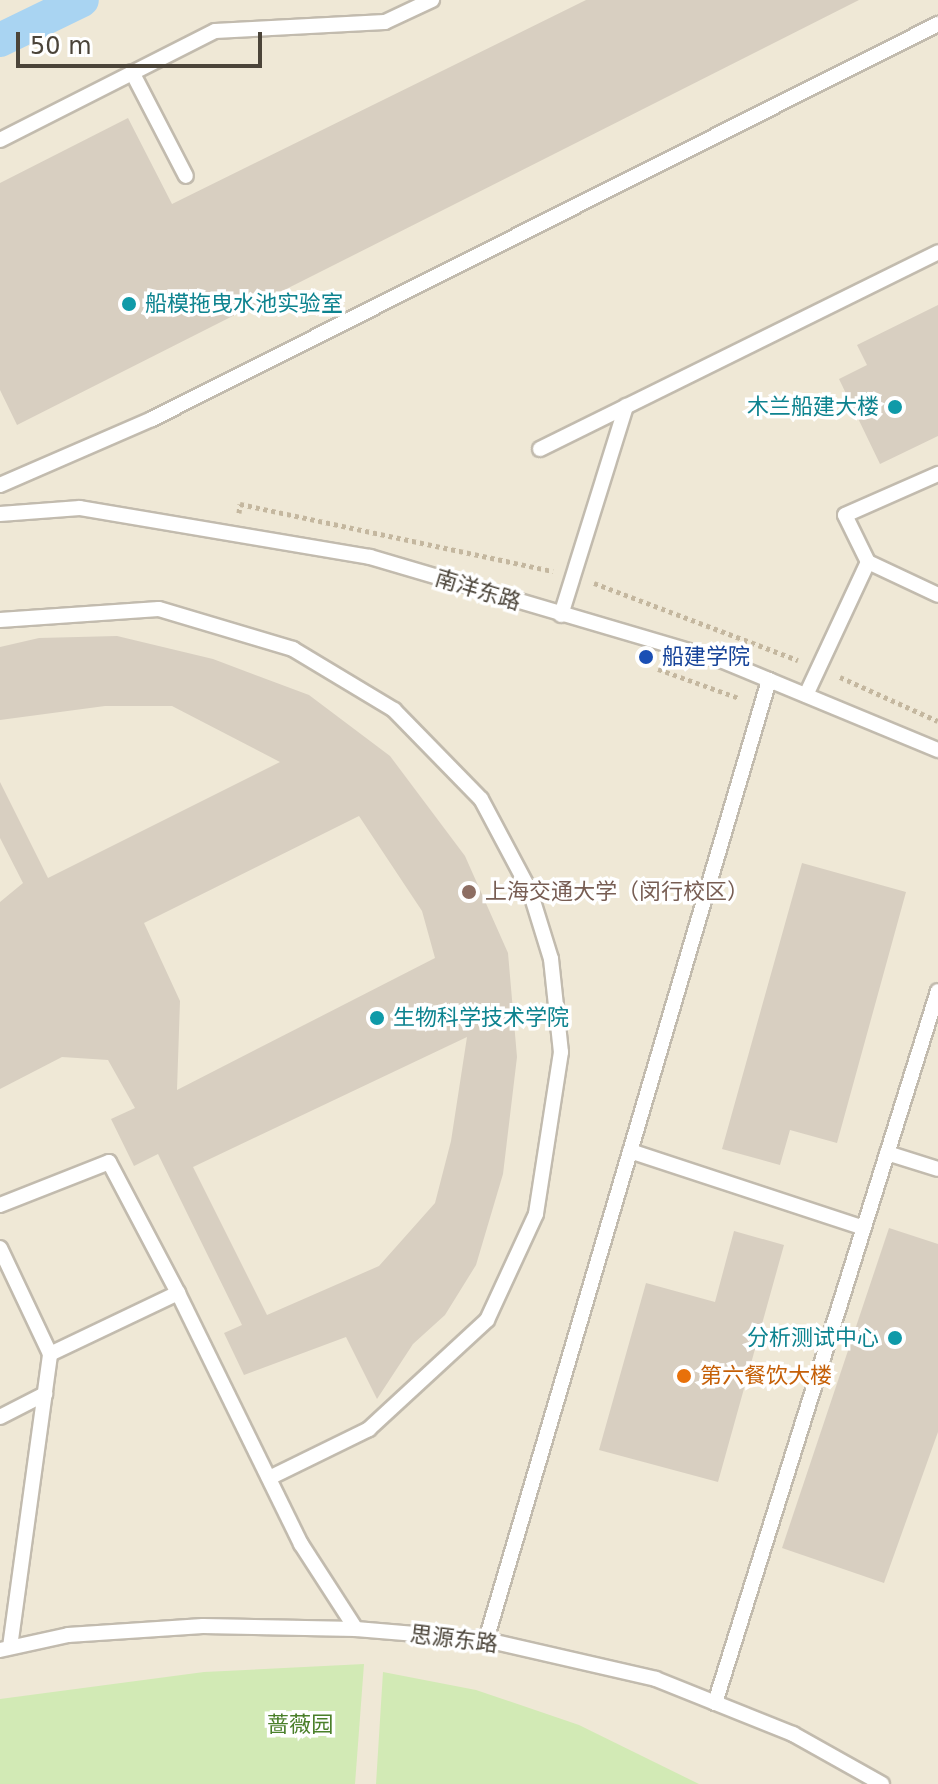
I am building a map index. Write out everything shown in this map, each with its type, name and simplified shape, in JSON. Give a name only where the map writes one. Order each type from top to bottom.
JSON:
[{"type":"lane","points":[[0,140],[215,31],[385,22],[432,0]]},
{"type":"lane","points":[[0,485],[152,419],[938,24]]},
{"type":"lane","points":[[132,72],[186,176]]},
{"type":"lane","points":[[540,449],[938,252]]},
{"type":"lane","points":[[561,615],[626,406]]},
{"type":"lane","points":[[938,474],[845,515],[868,562],[938,595]]},
{"type":"lane","name":"南洋东路","points":[[0,514],[80,508],[236,531],[370,557],[561,615],[648,637],[769,680],[938,750]]},
{"type":"lane","points":[[806,695],[868,562]]},
{"type":"lane","points":[[0,620],[159,609],[293,649],[394,710],[481,799],[530,891],[551,959],[561,1052],[536,1214],[487,1320],[369,1429],[269,1478]]},
{"type":"lane","points":[[486,1640],[769,680]]},
{"type":"lane","points":[[715,1703],[938,991]]},
{"type":"lane","points":[[630,1151],[864,1228]]},
{"type":"lane","points":[[887,1153],[938,1169]]},
{"type":"lane","points":[[0,1205],[109,1162],[178,1293],[301,1544],[356,1629]]},
{"type":"lane","points":[[0,1248],[50,1354],[5,1648]]},
{"type":"lane","points":[[50,1354],[178,1293]]},
{"type":"lane","points":[[0,1417],[45,1394]]},
{"type":"lane","name":"思源东路","points":[[5,1648],[68,1635],[203,1626],[356,1629],[486,1640],[656,1679],[793,1734],[882,1784]]},
{"type":"path","points":[[648,666],[761,706]]},
{"type":"shaded area","name":"上海交通大学（闵行校区）","points":[[0,0],[938,0],[938,1784],[0,1784]]},
{"type":"green space","name":"蔷薇园","points":[[364,1664],[355,1784],[0,1784],[0,1699],[204,1672]]},
{"type":"green space","points":[[383,1672],[476,1690],[579,1725],[699,1784],[376,1784]]},
{"type":"building","name":"船模拖曳水池实验室","points":[[586,0],[859,0],[17,425],[0,390],[0,183],[128,118],[172,204]]},
{"type":"building","name":"木兰船建大楼","points":[[938,305],[938,436],[880,464],[839,379],[867,365],[857,345]]},
{"type":"building","name":"生物科学技术学院","points":[[117,636],[213,659],[309,695],[390,756],[465,856],[508,953],[517,1057],[503,1174],[476,1265],[445,1315],[413,1344],[377,1399],[346,1337],[244,1375],[224,1333],[242,1325],[158,1154],[134,1166],[111,1119],[135,1108],[108,1060],[62,1057],[0,1089],[0,902],[23,883],[0,838],[0,782],[48,878],[280,762],[172,706],[105,706],[0,720],[0,647],[39,638]],"holes":[[[359,816],[422,911],[435,958],[177,1090],[180,1001],[144,923]],[[467,1037],[451,1141],[435,1203],[379,1266],[267,1315],[193,1167]]]},
{"type":"building","points":[[802,863],[906,892],[837,1143],[790,1130],[780,1165],[722,1149]]},
{"type":"building","name":"分析测试中心","points":[[889,1228],[938,1244],[938,1432],[884,1583],[782,1548]]},
{"type":"building","name":"第六餐饮大楼","points":[[734,1231],[784,1245],[718,1482],[599,1450],[646,1283],[715,1302]]},
{"type":"waterway","points":[[0,40],[82,0]]},
{"type":"place","name":"船模拖曳水池实验室","points":[[129,304]]},
{"type":"place","name":"木兰船建大楼","points":[[895,407]]},
{"type":"place","name":"船建学院","points":[[646,657]]},
{"type":"place","name":"上海交通大学（闵行校区）","points":[[469,892]]},
{"type":"place","name":"生物科学技术学院","points":[[377,1018]]},
{"type":"place","name":"分析测试中心","points":[[895,1338]]},
{"type":"place","name":"第六餐饮大楼","points":[[684,1376]]}]
